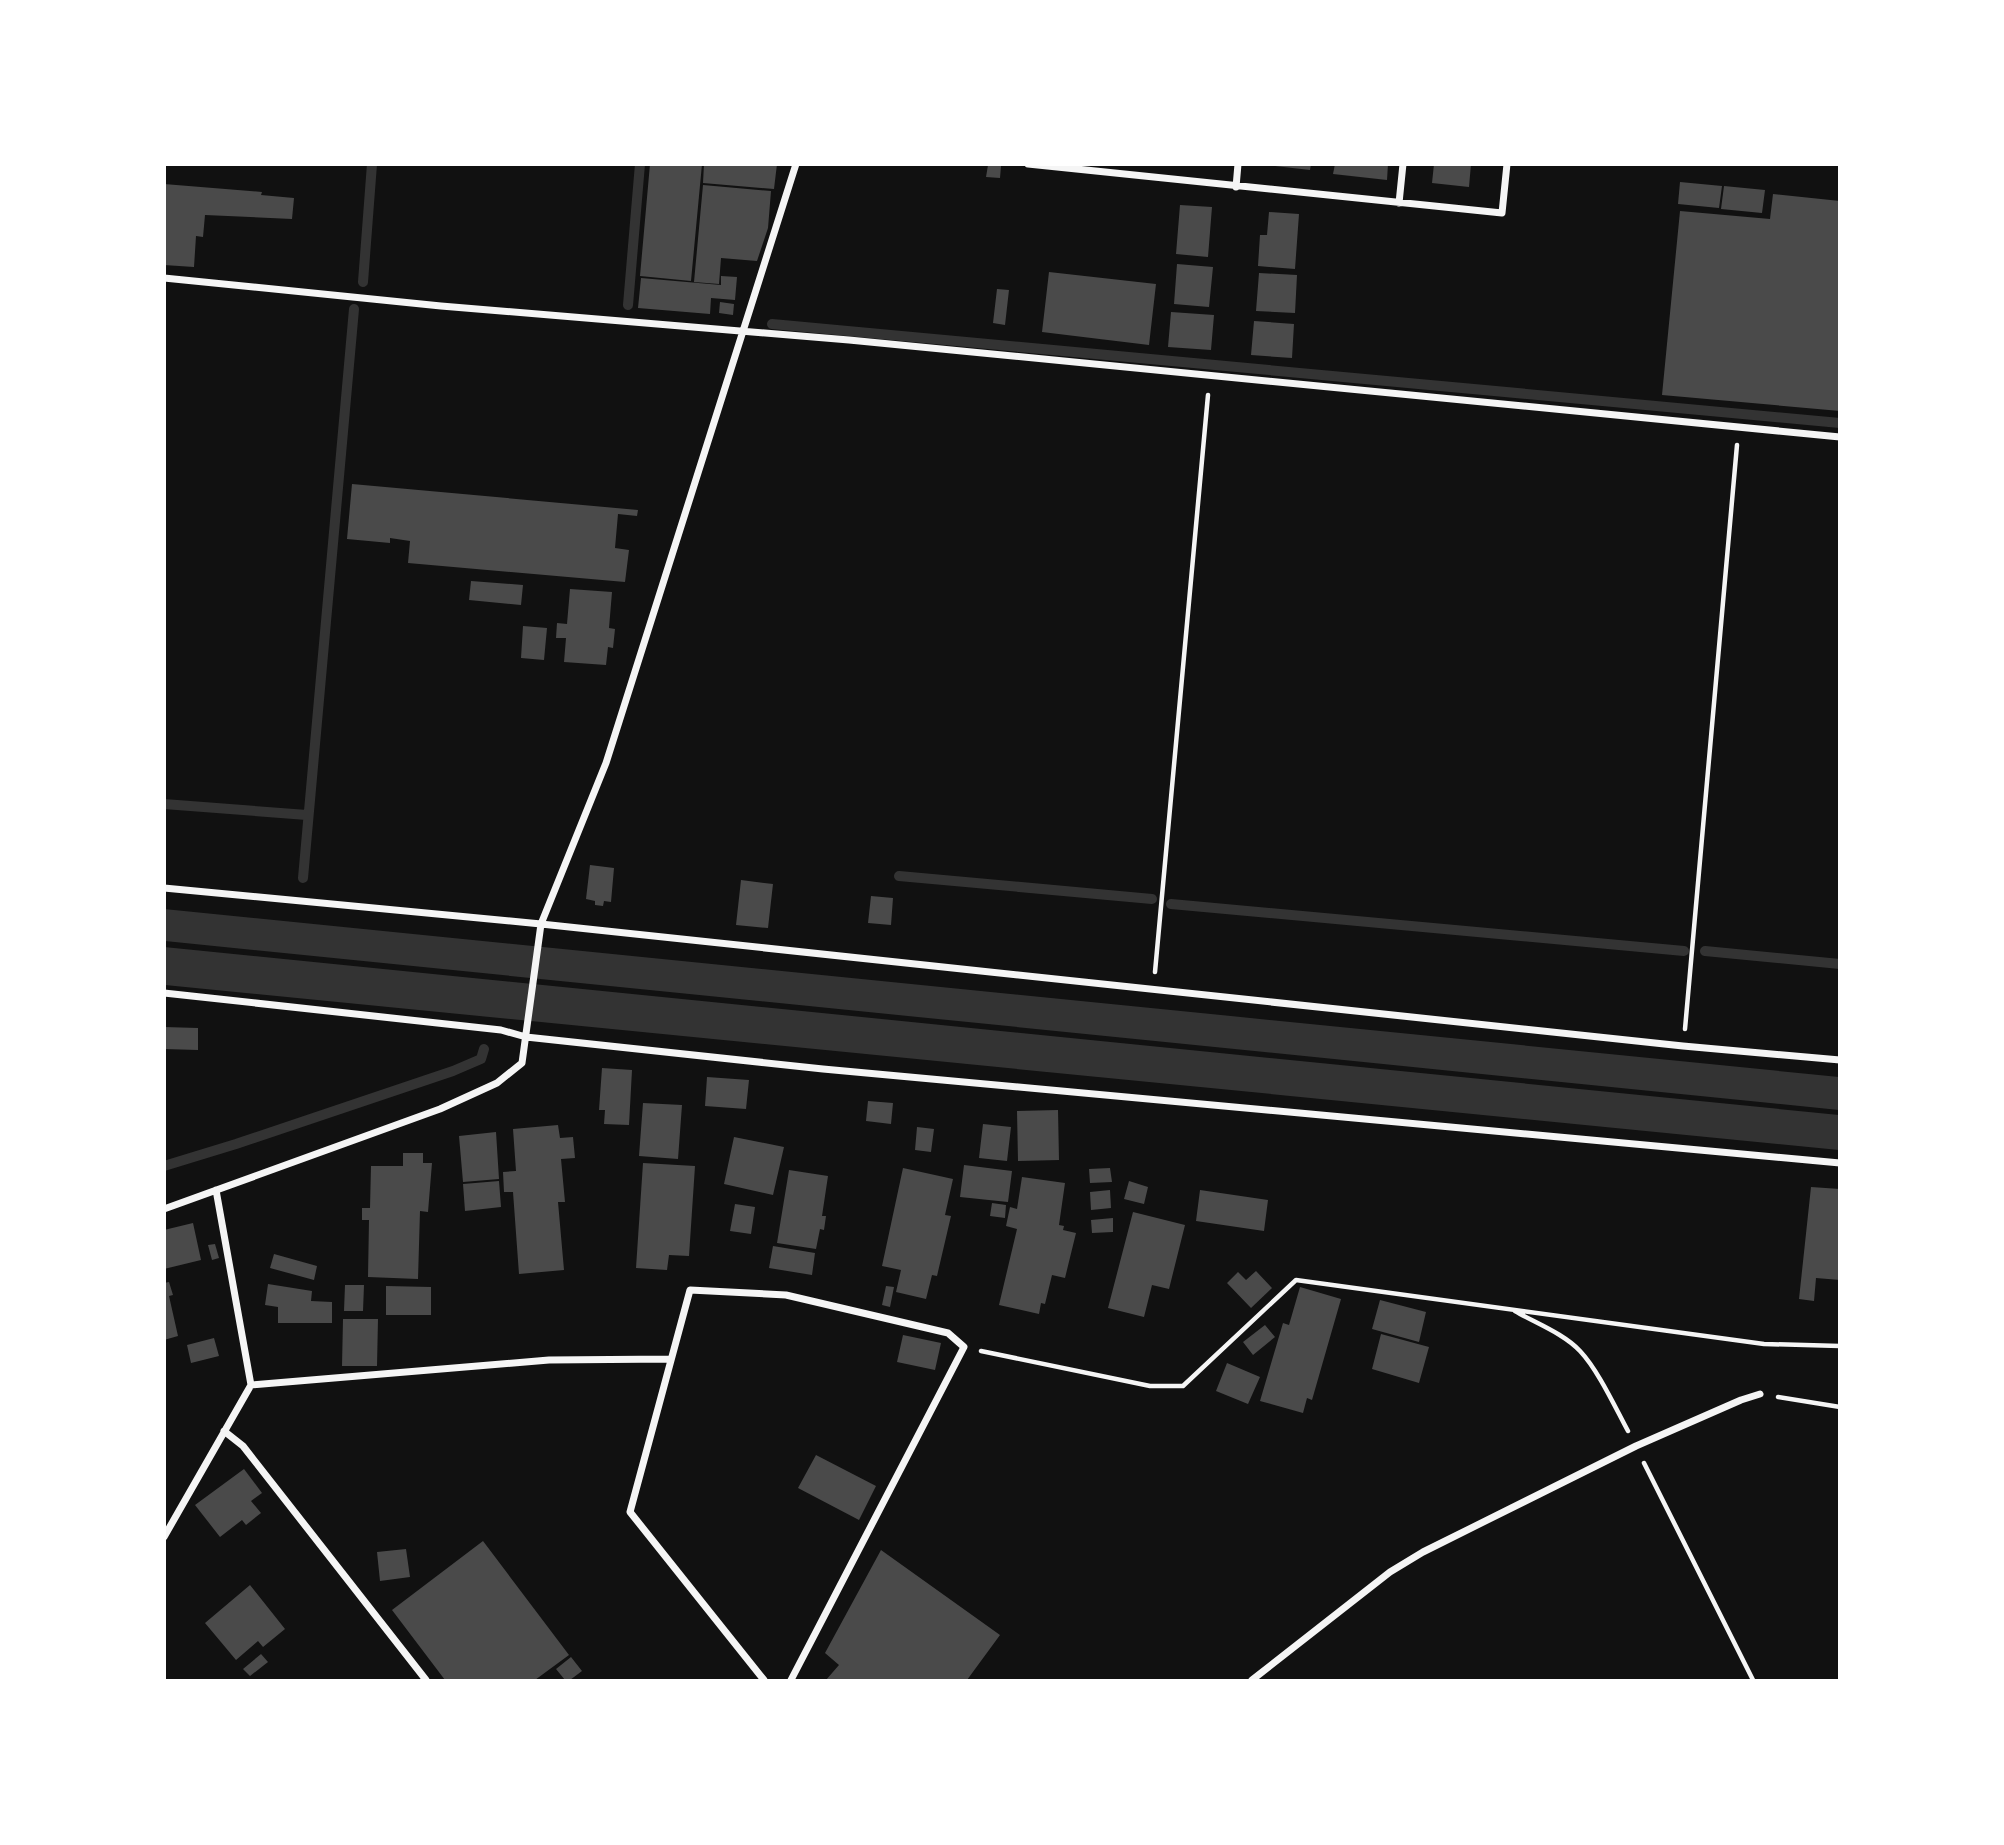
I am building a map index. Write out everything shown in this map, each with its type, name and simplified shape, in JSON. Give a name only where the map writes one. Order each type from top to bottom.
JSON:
[{"type":"street","points":[[164,1209],[440,1109],[497,1083],[522,1063],[541,925],[606,763],[796,164]]},
{"type":"street","points":[[1028,164],[1502,213],[1507,164]]},
{"type":"street","points":[[1236,187],[1238,164]]},
{"type":"street","points":[[1399,203],[1404,164]]},
{"type":"street","points":[[164,278],[441,306],[849,340],[1839,437]]},
{"type":"street","points":[[164,888],[1839,1060]]},
{"type":"street","points":[[164,993],[501,1030],[526,1037],[823,1069],[1839,1163]]},
{"type":"street","points":[[164,1537],[251,1385],[216,1190]]},
{"type":"street","points":[[764,1681],[630,1512],[690,1290],[786,1295],[948,1333],[964,1347],[791,1681]]},
{"type":"street","points":[[251,1385],[549,1360],[671,1359]]},
{"type":"street","points":[[1252,1681],[1390,1572],[1423,1552],[1636,1446],[1741,1400],[1760,1395]]},
{"type":"street","points":[[224,1431],[243,1446],[426,1681]]},
{"type":"path","points":[[1154,991],[1210,377]]},
{"type":"path","points":[[1683,1046],[1738,427]]},
{"type":"path","points":[[964,1347],[1150,1386],[1183,1386],[1296,1280],[1764,1344],[1839,1346]]},
{"type":"path","points":[[1511,1309],[1580,1350],[1636,1446],[1753,1681]]},
{"type":"path","points":[[1760,1395],[1839,1407]]},
{"type":"shaded area","points":[[164,909],[1839,1077],[1839,1110],[165,941]]},
{"type":"shaded area","points":[[164,947],[1839,1115],[1839,1150],[165,985]]},
{"type":"building","points":[[650,164],[702,164],[691,281],[640,276]]},
{"type":"building","points":[[704,164],[777,164],[774,189],[703,183]]},
{"type":"building","points":[[1275,164],[1311,164],[1310,170]]},
{"type":"building","points":[[1335,164],[1388,164],[1387,180],[1333,174]]},
{"type":"building","points":[[1434,164],[1471,164],[1469,187],[1432,183]]},
{"type":"building","points":[[988,165],[1001,166],[1000,178],[986,177]]},
{"type":"building","points":[[1680,182],[1722,186],[1719,208],[1678,204]]},
{"type":"building","points":[[164,184],[262,192],[261,195],[294,198],[292,219],[205,215],[203,237],[196,236],[194,267],[164,265]]},
{"type":"building","points":[[703,185],[771,191],[768,228],[757,261],[721,258],[719,284],[694,282]]},
{"type":"building","points":[[1724,186],[1765,190],[1762,213],[1721,209]]},
{"type":"building","points":[[1773,194],[1840,201],[1840,411],[1662,395],[1680,211],[1770,219]]},
{"type":"building","points":[[1180,205],[1212,207],[1208,257],[1176,254]]},
{"type":"building","points":[[1269,212],[1299,214],[1295,269],[1258,266],[1260,235],[1267,235]]},
{"type":"building","points":[[1177,264],[1213,267],[1209,307],[1174,304]]},
{"type":"building","points":[[1049,272],[1156,284],[1149,345],[1042,332]]},
{"type":"building","points":[[1259,273],[1297,275],[1295,313],[1256,311]]},
{"type":"building","points":[[721,276],[737,277],[735,300],[711,298],[710,314],[638,308],[641,278],[721,285]]},
{"type":"building","points":[[997,289],[1009,290],[1005,325],[993,323]]},
{"type":"building","points":[[720,302],[734,304],[733,315],[719,313]]},
{"type":"building","points":[[1171,312],[1214,315],[1211,350],[1168,347]]},
{"type":"building","points":[[1254,321],[1294,324],[1292,358],[1251,355]]},
{"type":"building","points":[[352,484],[638,510],[637,516],[618,514],[615,548],[629,550],[625,582],[408,563],[410,541],[390,538],[390,543],[347,539]]},
{"type":"building","points":[[471,581],[523,585],[521,605],[469,600]]},
{"type":"building","points":[[570,589],[612,592],[609,628],[615,629],[613,648],[608,647],[606,665],[564,662],[566,638],[556,638],[557,623],[567,624]]},
{"type":"building","points":[[523,626],[547,628],[544,660],[521,658]]},
{"type":"building","points":[[590,865],[614,868],[611,902],[604,901],[603,906],[595,905],[595,901],[586,899]]},
{"type":"building","points":[[741,880],[773,884],[768,928],[736,925]]},
{"type":"building","points":[[871,896],[893,898],[891,925],[868,923]]},
{"type":"building","points":[[164,1027],[198,1028],[198,1050],[164,1049]]},
{"type":"building","points":[[602,1068],[632,1070],[629,1125],[604,1124],[605,1110],[599,1110]]},
{"type":"building","points":[[707,1077],[749,1080],[746,1109],[705,1106]]},
{"type":"building","points":[[868,1101],[893,1103],[891,1124],[866,1121]]},
{"type":"building","points":[[643,1103],[682,1105],[678,1159],[639,1156]]},
{"type":"building","points":[[1058,1110],[1059,1160],[1018,1161],[1017,1111]]},
{"type":"building","points":[[983,1124],[1011,1127],[1007,1161],[979,1158]]},
{"type":"building","points":[[558,1125],[560,1138],[573,1137],[575,1158],[561,1159],[565,1202],[558,1202],[564,1270],[519,1274],[513,1192],[504,1192],[503,1172],[516,1171],[513,1129]]},
{"type":"building","points":[[917,1127],[934,1129],[931,1152],[915,1150]]},
{"type":"building","points":[[496,1132],[499,1179],[463,1182],[459,1136]]},
{"type":"building","points":[[734,1137],[784,1147],[773,1195],[724,1184]]},
{"type":"building","points":[[403,1153],[423,1153],[423,1163],[432,1163],[428,1212],[420,1211],[418,1279],[368,1277],[369,1220],[362,1220],[362,1208],[370,1208],[371,1166],[403,1166]]},
{"type":"building","points":[[643,1163],[695,1166],[689,1256],[669,1255],[667,1270],[636,1268]]},
{"type":"building","points":[[964,1165],[1012,1171],[1008,1202],[960,1197]]},
{"type":"building","points":[[903,1168],[953,1179],[945,1215],[951,1216],[937,1276],[932,1275],[926,1299],[896,1292],[901,1270],[882,1266]]},
{"type":"building","points":[[1110,1168],[1112,1182],[1090,1183],[1089,1169]]},
{"type":"building","points":[[789,1170],[828,1176],[822,1216],[826,1216],[824,1230],[820,1229],[816,1249],[777,1243]]},
{"type":"building","points":[[1022,1177],[1065,1183],[1059,1225],[1064,1226],[1063,1230],[1076,1233],[1065,1278],[1052,1275],[1045,1304],[1041,1303],[1039,1314],[999,1305],[1017,1229],[1006,1226],[1010,1207],[1017,1209]]},
{"type":"building","points":[[499,1181],[501,1207],[465,1211],[463,1184]]},
{"type":"building","points":[[1129,1181],[1148,1187],[1144,1204],[1124,1199]]},
{"type":"building","points":[[1811,1187],[1840,1189],[1840,1280],[1816,1278],[1814,1301],[1799,1299]]},
{"type":"building","points":[[1110,1190],[1111,1208],[1091,1210],[1090,1192]]},
{"type":"building","points":[[1200,1190],[1268,1200],[1264,1231],[1196,1221]]},
{"type":"building","points":[[992,1203],[1006,1205],[1005,1218],[990,1216]]},
{"type":"building","points":[[735,1204],[755,1207],[751,1234],[730,1231]]},
{"type":"building","points":[[1133,1212],[1185,1225],[1169,1289],[1152,1285],[1144,1317],[1108,1308]]},
{"type":"building","points":[[1113,1218],[1113,1232],[1092,1233],[1091,1220]]},
{"type":"building","points":[[193,1223],[201,1260],[164,1269],[164,1230]]},
{"type":"building","points":[[215,1244],[219,1258],[212,1260],[208,1245]]},
{"type":"building","points":[[773,1246],[815,1253],[812,1275],[769,1268]]},
{"type":"building","points":[[274,1254],[317,1266],[314,1280],[270,1268]]},
{"type":"building","points":[[1256,1271],[1272,1288],[1251,1308],[1227,1283],[1238,1272],[1246,1280]]},
{"type":"building","points":[[169,1282],[173,1295],[169,1296],[178,1336],[164,1340],[164,1283]]},
{"type":"building","points":[[268,1284],[312,1291],[311,1301],[332,1302],[332,1323],[278,1323],[278,1307],[265,1305]]},
{"type":"building","points":[[345,1285],[364,1285],[363,1311],[344,1311]]},
{"type":"building","points":[[386,1286],[431,1287],[431,1315],[386,1315]]},
{"type":"building","points":[[886,1286],[894,1287],[890,1307],[882,1305]]},
{"type":"building","points":[[1300,1287],[1341,1299],[1312,1400],[1307,1398],[1303,1413],[1260,1401],[1283,1323],[1289,1325]]},
{"type":"building","points":[[1380,1300],[1426,1312],[1419,1342],[1372,1329]]},
{"type":"building","points":[[343,1319],[378,1319],[377,1366],[342,1366]]},
{"type":"building","points":[[1265,1325],[1275,1337],[1253,1355],[1243,1342]]},
{"type":"building","points":[[1381,1334],[1429,1347],[1419,1383],[1372,1369]]},
{"type":"building","points":[[903,1335],[941,1343],[935,1370],[897,1362]]},
{"type":"building","points":[[214,1338],[219,1356],[191,1363],[187,1345]]},
{"type":"building","points":[[1227,1363],[1260,1377],[1248,1404],[1216,1391]]},
{"type":"building","points":[[816,1455],[876,1486],[859,1520],[798,1488]]},
{"type":"building","points":[[244,1469],[262,1493],[251,1501],[261,1513],[246,1525],[242,1520],[220,1537],[195,1505]]},
{"type":"building","points":[[483,1541],[569,1655],[535,1680],[445,1680],[392,1610]]},
{"type":"building","points":[[406,1549],[410,1577],[380,1581],[377,1552]]},
{"type":"building","points":[[881,1550],[1000,1635],[967,1680],[826,1680],[839,1665],[825,1653]]},
{"type":"building","points":[[250,1585],[285,1629],[263,1647],[258,1641],[236,1660],[205,1623]]},
{"type":"building","points":[[261,1654],[268,1662],[250,1676],[243,1669]]},
{"type":"building","points":[[571,1657],[582,1671],[570,1680],[565,1680],[556,1669]]},
{"type":"waterway","points":[[363,282],[372,164]]},
{"type":"waterway","points":[[628,305],[640,164]]},
{"type":"waterway","points":[[303,878],[354,309]]},
{"type":"waterway","points":[[772,324],[1840,423]]},
{"type":"waterway","points":[[164,804],[307,815]]},
{"type":"waterway","points":[[899,876],[1152,899]]},
{"type":"waterway","points":[[1171,904],[1684,951]]},
{"type":"waterway","points":[[1705,951],[1840,964]]},
{"type":"waterway","points":[[164,1166],[453,1071],[481,1059],[484,1049]]}]
